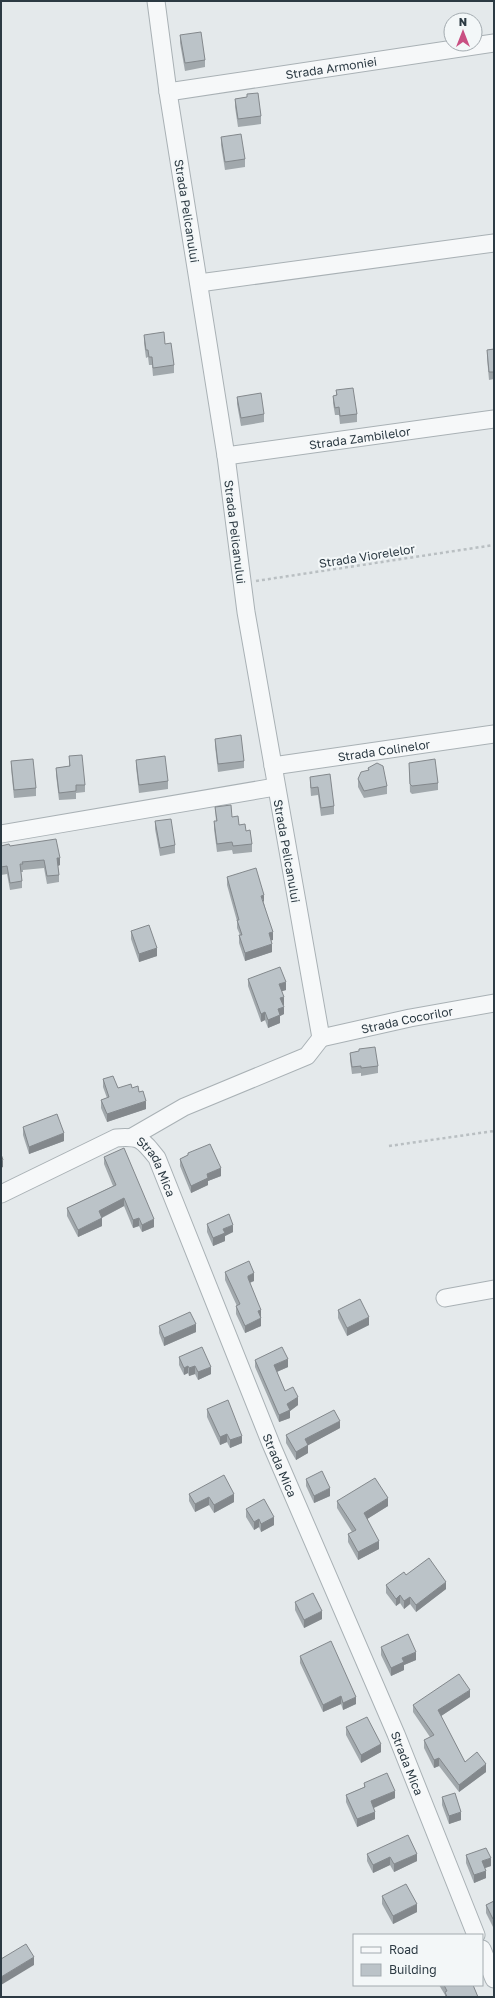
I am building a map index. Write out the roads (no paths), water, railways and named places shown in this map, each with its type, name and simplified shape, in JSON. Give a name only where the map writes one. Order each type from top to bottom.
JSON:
[{"type":"street","name":"Strada Pelicanului","points":[[156,1],[168,92],[226,456],[242,583],[273,766],[275,787],[320,1038]]},
{"type":"street","name":"Strada Armoniei","points":[[168,92],[494,43]]},
{"type":"street","points":[[199,283],[494,243]]},
{"type":"street","name":"Strada Zambilelor","points":[[226,456],[494,419]]},
{"type":"street","name":"Strada Colinelor","points":[[273,766],[494,734]]},
{"type":"street","points":[[1,834],[275,787]]},
{"type":"street","name":"Strada Cocorilor","points":[[320,1038],[410,1018],[494,1004]]},
{"type":"street","points":[[132,1137],[184,1107],[307,1056],[320,1038]]},
{"type":"street","name":"Strada Mica","points":[[1,1194],[116,1138],[132,1137],[145,1143],[157,1158],[271,1444],[396,1734],[476,1934]]},
{"type":"street","points":[[445,1298],[494,1290]]},
{"type":"street","points":[[483,1952],[494,1979]]}]
